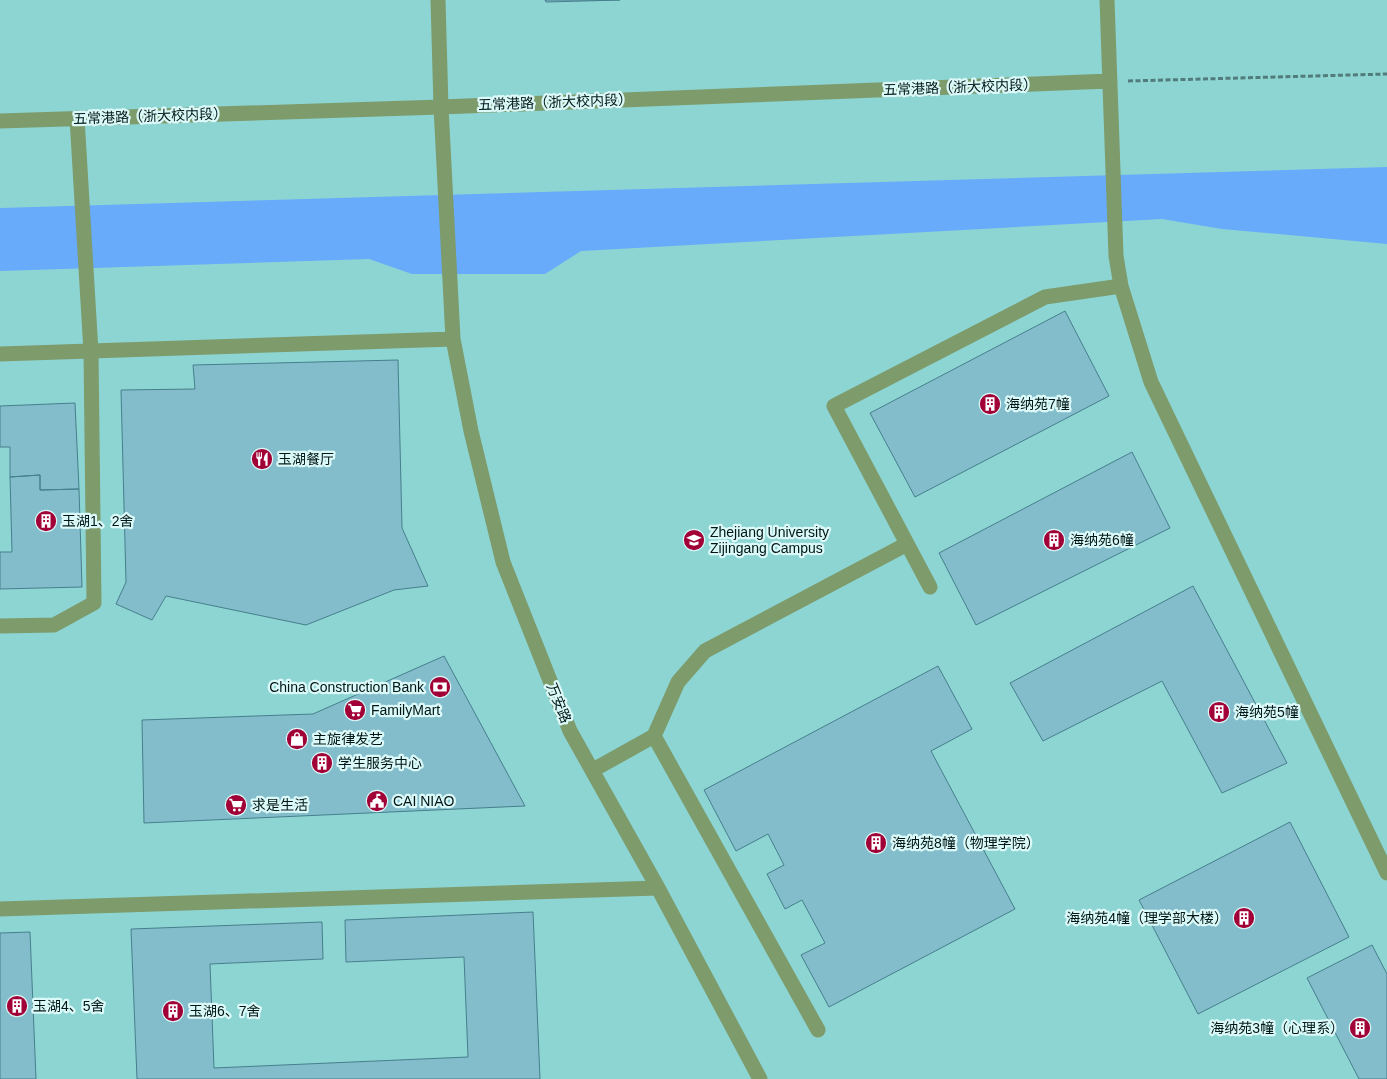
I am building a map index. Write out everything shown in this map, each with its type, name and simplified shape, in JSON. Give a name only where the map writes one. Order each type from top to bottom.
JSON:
[{"type":"street","name":"万安路","points":[[438,0],[441,107],[453,339],[472,431],[503,562],[570,731],[658,888],[760,1079]]},
{"type":"street","points":[[1107,0],[1110,133],[1116,256],[1121,286],[1152,382],[1387,873]]},
{"type":"street","name":"五常港路（浙大校内段）","points":[[0,121],[441,107],[1110,81]]},
{"type":"street","points":[[0,626],[54,624],[94,603],[91,352],[77,118]]},
{"type":"street","points":[[930,587],[834,406],[1045,297],[1121,286]]},
{"type":"street","points":[[0,354],[453,339]]},
{"type":"street","points":[[593,770],[654,736],[678,682],[705,651],[907,544]]},
{"type":"street","points":[[654,736],[818,1030]]},
{"type":"street","points":[[0,909],[658,888]]},
{"type":"path","points":[[1110,81],[1387,74]]},
{"type":"shaded area","name":"Zhejiang University Zijingang Campus","points":[[0,0],[1387,0],[1387,1079],[0,1079]]},
{"type":"water","points":[[1387,167],[1387,244],[1222,229],[1162,219],[581,251],[545,274],[412,274],[369,259],[0,271],[0,208]]},
{"type":"building","points":[[545,0],[620,0],[546,2]]},
{"type":"building","name":"海纳苑7幢","points":[[1065,311],[1109,396],[915,497],[870,413]]},
{"type":"building","name":"玉湖餐厅","points":[[398,360],[402,528],[428,586],[394,590],[306,625],[166,596],[152,620],[116,604],[126,582],[121,390],[195,389],[193,365]]},
{"type":"building","points":[[75,403],[79,489],[40,490],[40,475],[10,477],[10,447],[0,447],[0,406]]},
{"type":"building","name":"海纳苑6幢","points":[[1132,452],[1170,528],[976,625],[939,553]]},
{"type":"building","name":"玉湖1、2舍","points":[[40,475],[40,490],[79,489],[82,587],[0,589],[0,552],[12,552],[10,477]]},
{"type":"building","name":"海纳苑5幢","points":[[1193,586],[1287,763],[1222,793],[1162,681],[1043,741],[1010,683]]},
{"type":"building","name":"学生服务中心","points":[[444,656],[525,806],[144,823],[142,720],[313,714]]},
{"type":"building","name":"海纳苑8幢（物理学院）","points":[[938,666],[972,729],[931,751],[1015,909],[829,1007],[801,955],[825,943],[802,900],[785,909],[767,874],[784,865],[768,834],[736,851],[704,790]]},
{"type":"building","name":"海纳苑4幢（理学部大楼）","points":[[1290,822],[1349,937],[1198,1014],[1139,900]]},
{"type":"building","name":"玉湖6、7舍","points":[[533,912],[540,1079],[137,1079],[131,929],[322,922],[323,959],[210,964],[214,1068],[468,1057],[464,957],[346,962],[345,920]]},
{"type":"building","name":"玉湖4、5舍","points":[[30,932],[36,1079],[0,1079],[0,933]]},
{"type":"building","name":"海纳苑3幢（心理系）","points":[[1372,945],[1387,974],[1387,1079],[1359,1079],[1307,978]]},
{"type":"place","name":"海纳苑7幢","points":[[990,404]]},
{"type":"place","name":"玉湖餐厅","points":[[262,459]]},
{"type":"place","name":"玉湖1、2舍","points":[[46,521]]},
{"type":"place","name":"Zhejiang University Zijingang Campus","points":[[694,540]]},
{"type":"place","name":"海纳苑6幢","points":[[1054,540]]},
{"type":"place","name":"China Construction Bank","points":[[440,687]]},
{"type":"place","name":"FamilyMart","points":[[355,710]]},
{"type":"place","name":"海纳苑5幢","points":[[1219,712]]},
{"type":"place","name":"主旋律发艺","points":[[297,739]]},
{"type":"place","name":"学生服务中心","points":[[322,763]]},
{"type":"place","name":"CAI NIAO","points":[[377,801]]},
{"type":"place","name":"求是生活","points":[[236,805]]},
{"type":"place","name":"海纳苑8幢（物理学院）","points":[[876,843]]},
{"type":"place","name":"海纳苑4幢（理学部大楼）","points":[[1244,918]]},
{"type":"place","name":"玉湖4、5舍","points":[[17,1006]]},
{"type":"place","name":"玉湖6、7舍","points":[[173,1011]]},
{"type":"place","name":"海纳苑3幢（心理系）","points":[[1360,1028]]}]
